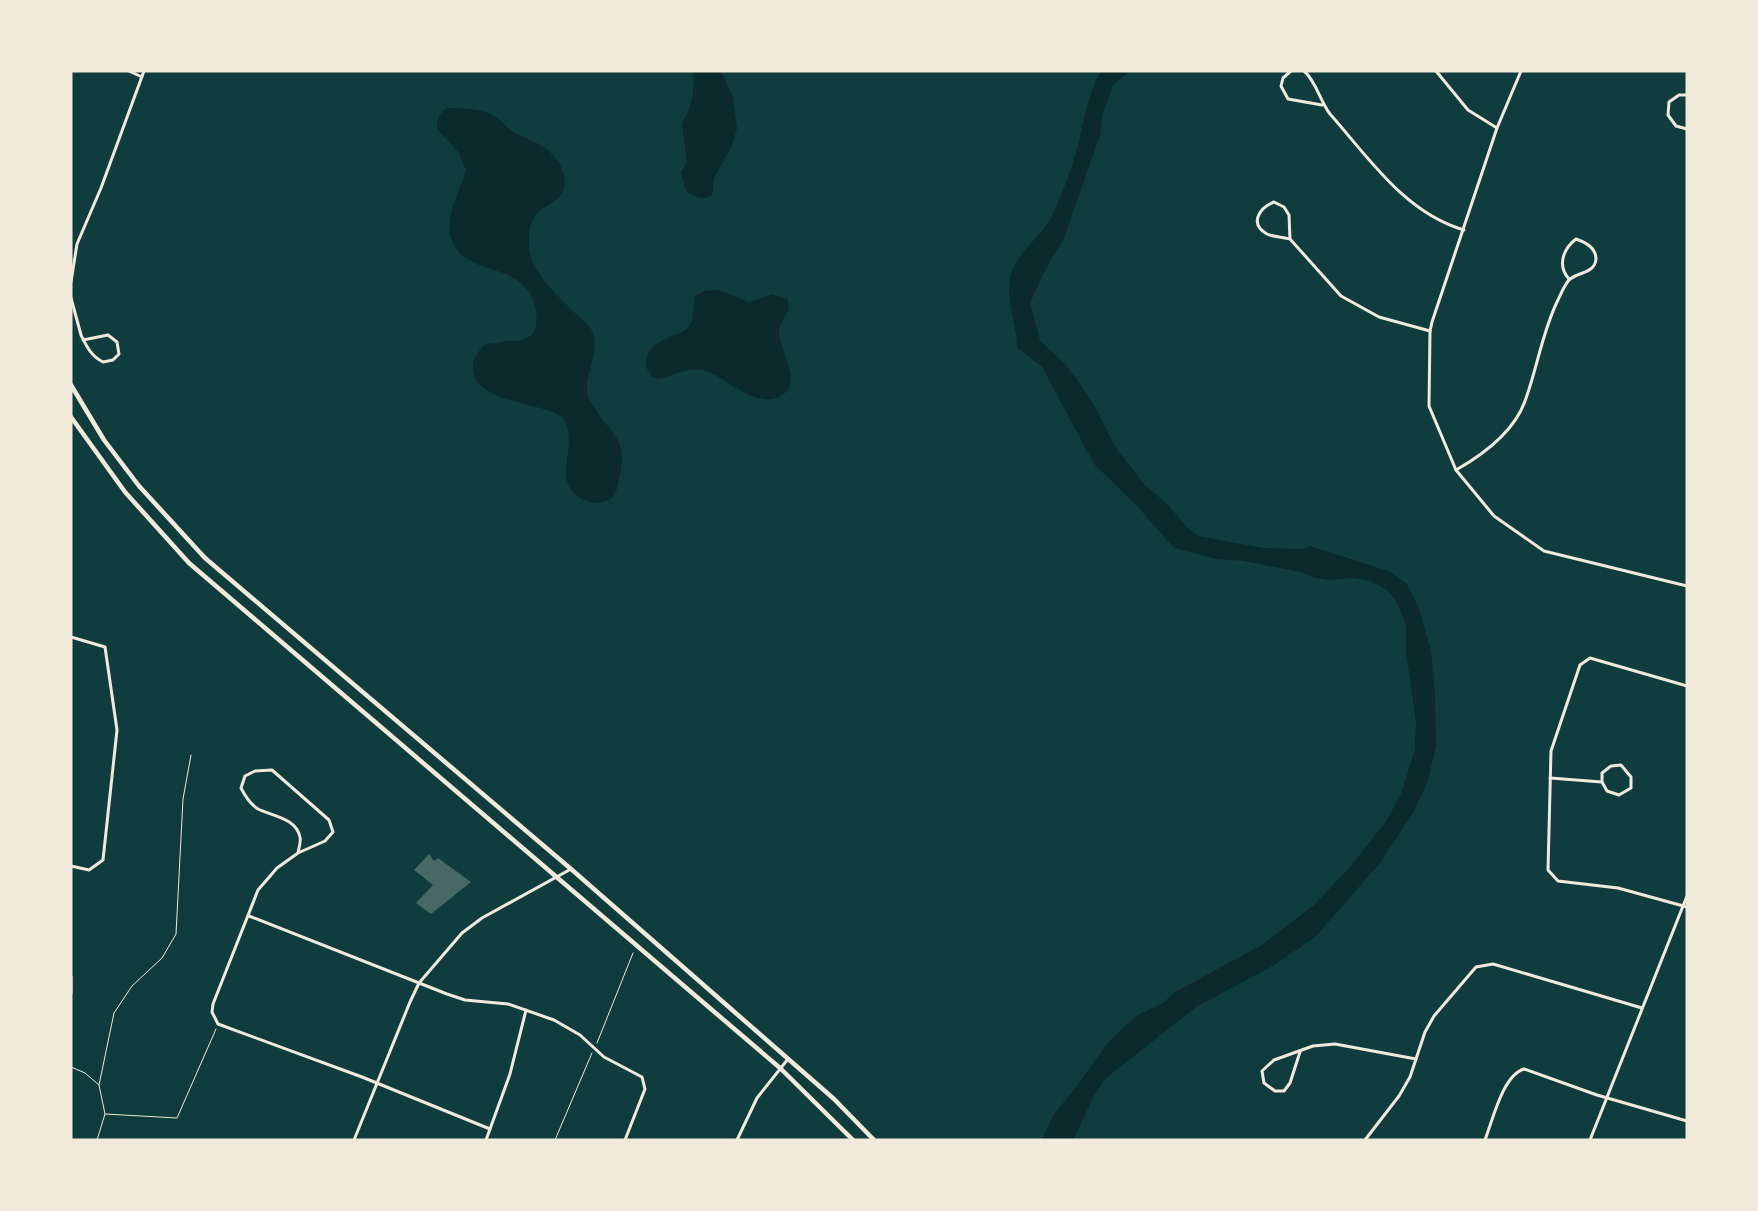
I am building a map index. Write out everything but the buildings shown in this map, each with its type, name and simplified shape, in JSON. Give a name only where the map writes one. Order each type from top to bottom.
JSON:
[{"type":"main road","points":[[71,385],[104,440],[139,486],[205,558],[571,869],[834,1099],[874,1140]]},
{"type":"main road","points":[[71,417],[125,492],[189,563],[780,1068],[853,1140]]},
{"type":"street","points":[[129,71],[142,76]]},
{"type":"street","points":[[71,282],[77,244],[102,188],[144,71]]},
{"type":"street","points":[[1291,71],[1282,78],[1280,86],[1288,99],[1323,105]]},
{"type":"street","points":[[1304,71],[1310,76],[1323,105],[1403,197],[1431,217],[1464,230]]},
{"type":"street","points":[[1436,71],[1468,110],[1497,128]]},
{"type":"street","points":[[1521,71],[1497,128],[1430,331],[1429,406],[1456,470],[1494,516],[1544,550],[1687,586]]},
{"type":"street","points":[[1687,95],[1679,95],[1669,102],[1668,115],[1676,126],[1687,129]]},
{"type":"street","points":[[1290,239],[1289,215],[1284,207],[1274,202],[1264,206],[1258,212],[1257,220],[1260,229],[1269,235],[1290,239],[1341,296],[1379,317],[1430,331]]},
{"type":"street","points":[[1456,470],[1478,457],[1514,423],[1525,401],[1556,303],[1569,279],[1588,272],[1595,264],[1596,257],[1592,247],[1584,241],[1576,239],[1566,247],[1562,261],[1569,279]]},
{"type":"street","points":[[71,298],[72,308],[83,340],[93,357],[103,362],[113,360],[119,354],[117,342],[108,334],[83,340]]},
{"type":"street","points":[[71,637],[105,647],[117,730],[103,860],[89,870],[71,866]]},
{"type":"street","points":[[1685,907],[1618,888],[1558,881],[1548,870],[1550,751],[1580,666],[1590,658],[1687,686]]},
{"type":"street","points":[[1621,765],[1631,777],[1631,788],[1619,795],[1607,791],[1602,782],[1602,773],[1611,766],[1621,765]]},
{"type":"street","points":[[298,853],[300,837],[294,827],[281,817],[258,808],[247,799],[241,788],[245,776],[255,771],[272,770],[329,820],[333,832],[326,841],[298,853],[277,868],[258,890],[214,1004],[212,1012],[218,1024],[376,1083],[490,1129]]},
{"type":"street","points":[[1550,778],[1602,782]]},
{"type":"street","points":[[354,1140],[419,983],[462,933],[482,918],[571,869]]},
{"type":"street","points":[[1590,1140],[1642,1008],[1685,907],[1687,896]]},
{"type":"street","points":[[249,916],[465,1000],[508,1004],[575,1031],[604,1057],[642,1077],[645,1089],[625,1140]]},
{"type":"street","points":[[1365,1140],[1399,1096],[1410,1077],[1425,1032],[1434,1016],[1476,967],[1493,964],[1642,1008]]},
{"type":"street","points":[[71,977],[71,993]]},
{"type":"street","points":[[486,1140],[510,1074],[526,1010]]},
{"type":"street","points":[[1300,1052],[1290,1083],[1284,1091],[1275,1090],[1264,1083],[1262,1071],[1274,1060],[1312,1046],[1335,1044],[1416,1060]]},
{"type":"street","points":[[737,1140],[757,1098],[788,1059]]},
{"type":"street","points":[[1485,1140],[1508,1081],[1516,1072],[1524,1069],[1607,1098],[1687,1121]]},
{"type":"path","points":[[97,1140],[105,1114],[99,1085],[114,1013],[132,986],[162,958],[176,934],[183,799],[191,755]]},
{"type":"path","points":[[105,1114],[177,1118],[218,1024]]},
{"type":"path","points":[[71,1067],[85,1073],[99,1085]]},
{"type":"water","points":[[693,71],[721,71],[733,97],[737,128],[732,146],[714,178],[712,195],[705,198],[686,191],[681,172],[687,163],[682,124],[692,99],[694,86]]},
{"type":"water","points":[[1101,71],[1130,71],[1113,85],[1102,117],[1100,135],[1064,238],[1043,274],[1030,303],[1040,340],[1066,365],[1081,385],[1099,414],[1115,447],[1145,485],[1167,504],[1188,528],[1198,536],[1263,548],[1304,549],[1310,546],[1391,572],[1407,584],[1419,608],[1431,651],[1435,695],[1436,747],[1427,783],[1413,813],[1380,863],[1315,937],[1276,964],[1196,1007],[1105,1079],[1095,1094],[1073,1140],[1042,1140],[1053,1115],[1106,1045],[1136,1016],[1163,1003],[1175,992],[1262,945],[1315,904],[1350,867],[1387,820],[1401,794],[1415,749],[1416,722],[1406,651],[1406,624],[1395,599],[1386,589],[1370,581],[1352,578],[1329,580],[1315,578],[1301,572],[1243,561],[1217,559],[1174,548],[1138,507],[1094,464],[1042,367],[1017,347],[1009,296],[1010,279],[1022,253],[1047,224],[1056,208],[1075,157],[1092,89]]},
{"type":"water","points":[[448,108],[478,110],[496,117],[513,132],[533,141],[550,152],[562,168],[565,184],[561,195],[537,214],[531,223],[529,249],[532,261],[540,275],[557,295],[588,325],[594,337],[594,353],[588,376],[587,392],[595,409],[618,440],[622,456],[618,485],[614,495],[607,501],[594,503],[585,500],[574,493],[568,484],[566,474],[569,439],[562,417],[552,412],[494,394],[482,387],[475,377],[473,364],[476,355],[483,347],[488,343],[495,344],[525,339],[534,330],[537,317],[531,296],[520,282],[511,276],[468,259],[459,253],[453,243],[450,234],[451,215],[466,170],[459,153],[437,129],[439,116]]},
{"type":"water","points":[[719,290],[749,302],[773,294],[788,300],[789,308],[780,325],[779,332],[789,366],[790,382],[788,390],[781,396],[775,399],[754,397],[709,372],[696,369],[657,379],[651,376],[646,367],[646,359],[649,352],[659,342],[686,330],[692,321],[695,296],[704,291]]}]
